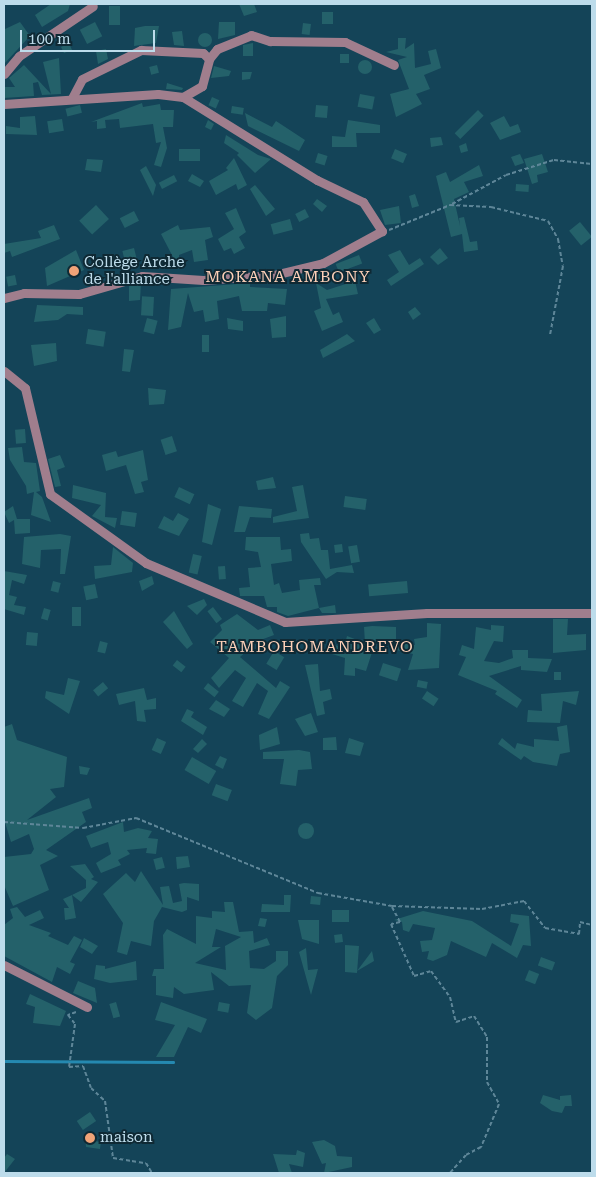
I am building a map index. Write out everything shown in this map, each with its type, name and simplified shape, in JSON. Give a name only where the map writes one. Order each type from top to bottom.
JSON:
[{"type":"street","points":[[4,74],[19,56],[93,6]]},
{"type":"street","points":[[4,104],[34,105],[72,98],[182,97],[202,86],[209,60],[217,49],[251,35],[270,41],[345,42],[394,65]]},
{"type":"street","points":[[72,98],[82,79],[141,50],[203,53],[209,60]]},
{"type":"street","points":[[4,298],[24,293],[79,294],[142,276],[203,280],[274,275],[323,262],[382,230],[363,202],[317,180],[182,97]]},
{"type":"street","points":[[4,371],[24,388],[50,494],[146,563],[285,622],[427,612],[592,613]]},
{"type":"street","points":[[4,964],[87,1008]]},
{"type":"path","points":[[382,230],[403,227],[450,205],[506,175],[554,160],[592,164]]},
{"type":"path","points":[[450,205],[510,211],[552,225],[563,266],[550,335]]},
{"type":"path","points":[[4,822],[83,828],[136,818],[318,894],[392,906],[482,910],[524,900],[545,928],[579,934],[580,922],[592,924]]},
{"type":"path","points":[[392,906],[400,918],[391,924],[414,976],[431,972],[450,997],[456,1022],[474,1016],[487,1037],[487,1082],[499,1104],[481,1147],[466,1155],[450,1173]]},
{"type":"path","points":[[87,1008],[68,1015],[75,1024],[69,1067],[83,1066],[91,1088],[105,1101],[113,1158],[146,1164],[152,1173]]},
{"type":"building","points":[[51,4],[70,4],[68,11],[42,27],[35,15]]},
{"type":"building","points":[[239,4],[254,4],[257,12],[244,16]]},
{"type":"building","points":[[109,6],[120,6],[120,25],[109,25]]},
{"type":"building","points":[[322,12],[333,12],[333,24],[322,24]]},
{"type":"building","points":[[20,22],[30,36],[4,64],[5,29]]},
{"type":"building","points":[[95,22],[102,36],[87,44],[80,30]]},
{"type":"building","points":[[219,22],[235,22],[235,35],[218,39]]},
{"type":"building","points":[[303,23],[311,24],[310,35],[302,34]]},
{"type":"building","points":[[159,26],[156,43],[134,46],[135,28]]},
{"type":"building","points":[[182,31],[184,46],[174,45],[172,32]]},
{"type":"building","points":[[205,33],[210,35],[212,40],[210,45],[205,47],[200,45],[198,40],[200,35]]},
{"type":"building","points":[[398,38],[406,38],[405,49],[414,43],[415,68],[431,64],[428,51],[436,49],[441,68],[424,75],[430,89],[416,94],[422,104],[396,117],[390,94],[409,89],[398,60],[407,57],[386,52],[398,49]]},
{"type":"building","points":[[69,43],[72,50],[64,53],[61,47]]},
{"type":"building","points":[[253,43],[253,56],[243,56],[243,45]]},
{"type":"building","points":[[106,49],[108,59],[98,64],[96,51]]},
{"type":"building","points":[[340,54],[349,54],[349,63],[340,63]]},
{"type":"building","points":[[59,58],[61,94],[42,95],[38,82],[33,83],[34,96],[4,98],[4,87],[15,87],[9,78],[24,65],[51,94],[43,62]]},
{"type":"building","points":[[362,60],[368,60],[372,67],[368,74],[362,74],[358,70],[358,64]]},
{"type":"building","points":[[157,65],[159,73],[151,75],[149,67]]},
{"type":"building","points":[[214,66],[231,71],[229,76],[211,78]]},
{"type":"building","points":[[242,72],[252,72],[250,79],[242,80]]},
{"type":"building","points":[[167,83],[183,88],[182,90],[166,89]]},
{"type":"building","points":[[360,94],[375,97],[372,110],[358,107]]},
{"type":"building","points":[[212,97],[219,100],[216,108],[208,105]]},
{"type":"building","points":[[142,103],[143,107],[160,104],[161,110],[174,110],[173,127],[163,127],[167,148],[161,167],[154,165],[161,142],[156,143],[153,124],[120,128],[119,119],[105,120],[106,128],[97,129],[97,121],[91,122]]},
{"type":"building","points":[[80,105],[82,113],[67,116],[65,109]]},
{"type":"building","points":[[316,105],[328,106],[327,118],[315,117]]},
{"type":"building","points":[[232,106],[244,108],[243,115],[231,113]]},
{"type":"building","points":[[478,110],[484,116],[460,139],[455,133]]},
{"type":"building","points":[[245,113],[272,127],[276,121],[305,140],[299,151],[248,126]]},
{"type":"building","points":[[35,116],[37,135],[6,134],[6,126],[20,128],[20,117]]},
{"type":"building","points":[[504,116],[510,127],[518,124],[521,132],[500,140],[490,123]]},
{"type":"building","points":[[62,119],[64,131],[49,133],[47,121]]},
{"type":"building","points":[[208,120],[214,124],[211,130],[205,127]]},
{"type":"building","points":[[348,120],[380,125],[380,133],[356,133],[357,147],[332,147],[332,136],[345,137]]},
{"type":"building","points":[[226,135],[258,155],[271,159],[255,173],[237,155],[239,153],[224,143]]},
{"type":"building","points":[[441,137],[443,145],[431,147],[430,138]]},
{"type":"building","points":[[466,143],[468,151],[461,153],[459,146]]},
{"type":"building","points":[[179,149],[200,149],[200,161],[179,161]]},
{"type":"building","points":[[395,149],[407,154],[403,163],[391,158]]},
{"type":"building","points":[[318,153],[328,156],[325,165],[315,163]]},
{"type":"building","points":[[520,154],[524,163],[515,166],[511,157]]},
{"type":"building","points":[[542,154],[548,172],[537,175],[538,182],[532,184],[524,159]]},
{"type":"building","points":[[234,158],[247,185],[238,190],[236,184],[216,195],[209,181],[228,170],[226,168]]},
{"type":"building","points":[[87,159],[103,160],[101,172],[85,170]]},
{"type":"building","points":[[479,165],[483,176],[464,182],[469,192],[454,199],[460,226],[459,218],[464,217],[470,242],[477,241],[478,250],[464,252],[462,234],[451,237],[436,176],[446,172],[450,182]]},
{"type":"building","points":[[146,166],[156,185],[153,196],[140,170]]},
{"type":"building","points":[[192,174],[204,181],[200,187],[188,181]]},
{"type":"building","points":[[174,175],[177,181],[162,189],[159,183]]},
{"type":"building","points":[[516,184],[529,185],[528,192],[516,191]]},
{"type":"building","points":[[255,185],[275,209],[266,216],[250,189]]},
{"type":"building","points":[[415,194],[419,206],[412,208],[409,196]]},
{"type":"building","points":[[317,199],[327,206],[322,212],[313,204]]},
{"type":"building","points":[[96,205],[109,219],[92,235],[79,221]]},
{"type":"building","points":[[399,206],[401,223],[385,225],[380,210]]},
{"type":"building","points":[[236,208],[246,232],[239,237],[245,248],[234,254],[231,248],[224,251],[218,239],[234,229],[225,213]]},
{"type":"building","points":[[305,209],[309,217],[299,222],[295,214]]},
{"type":"building","points":[[134,211],[139,221],[125,228],[120,218]]},
{"type":"building","points":[[290,219],[293,230],[274,235],[271,224]]},
{"type":"building","points":[[580,222],[592,237],[581,246],[569,231]]},
{"type":"building","points":[[54,225],[60,239],[12,257],[10,251],[4,253],[4,244],[41,238],[38,231]]},
{"type":"building","points":[[178,225],[180,230],[210,227],[213,237],[205,240],[208,260],[194,262],[192,250],[179,255],[179,269],[168,269],[168,257],[173,257],[161,234]]},
{"type":"building","points":[[134,248],[138,264],[126,266],[122,251]]},
{"type":"building","points":[[440,248],[448,258],[438,265],[430,257]]},
{"type":"building","points":[[76,250],[84,270],[47,286],[45,268]]},
{"type":"building","points":[[400,250],[409,265],[420,258],[424,264],[391,286],[387,280],[399,272],[388,255]]},
{"type":"building","points":[[359,255],[362,263],[339,272],[336,264]]},
{"type":"building","points":[[322,271],[324,278],[316,280],[314,273]]},
{"type":"building","points":[[15,275],[17,285],[8,287],[6,277]]},
{"type":"building","points":[[101,275],[103,281],[93,284],[91,278]]},
{"type":"building","points":[[355,281],[358,294],[326,299],[333,315],[339,312],[343,322],[322,331],[314,311],[321,308],[316,283],[327,290]]},
{"type":"building","points":[[141,283],[140,300],[129,301],[129,286]]},
{"type":"building","points":[[250,283],[250,287],[287,289],[285,305],[268,303],[267,311],[242,311],[239,296],[217,301],[219,319],[205,322],[203,310],[194,312],[188,293],[181,327],[168,330],[171,289]]},
{"type":"building","points":[[142,296],[154,297],[153,316],[141,315]]},
{"type":"building","points":[[37,305],[83,307],[83,315],[67,314],[58,320],[34,322]]},
{"type":"building","points":[[415,307],[421,314],[413,320],[408,312]]},
{"type":"building","points":[[286,316],[286,337],[272,338],[270,319]]},
{"type":"building","points":[[147,318],[158,321],[154,334],[143,332]]},
{"type":"building","points":[[227,318],[243,321],[243,331],[228,329]]},
{"type":"building","points":[[374,318],[381,330],[374,334],[366,323]]},
{"type":"building","points":[[88,329],[106,332],[103,347],[86,344]]},
{"type":"building","points":[[347,334],[355,341],[323,358],[320,350]]},
{"type":"building","points":[[202,335],[209,335],[209,352],[202,352]]},
{"type":"building","points":[[56,343],[57,361],[34,366],[31,345]]},
{"type":"building","points":[[124,349],[134,350],[130,372],[122,371]]},
{"type":"building","points":[[148,388],[166,390],[164,404],[149,405]]},
{"type":"building","points":[[25,429],[26,443],[16,444],[15,430]]},
{"type":"building","points":[[172,436],[177,451],[166,455],[161,440]]},
{"type":"building","points":[[22,447],[24,462],[36,463],[40,491],[36,492],[42,497],[51,522],[31,515],[34,492],[27,494],[26,486],[10,460],[8,448]]},
{"type":"building","points":[[143,450],[148,480],[141,482],[144,492],[135,494],[126,465],[106,471],[102,455],[116,451],[118,457]]},
{"type":"building","points":[[60,455],[65,467],[57,470],[61,486],[55,487],[48,459]]},
{"type":"building","points":[[273,477],[276,488],[258,490],[256,481]]},
{"type":"building","points":[[73,485],[106,493],[105,517],[117,518],[115,528],[92,516],[101,505],[72,498]]},
{"type":"building","points":[[303,485],[309,518],[273,523],[273,517],[297,511],[292,487]]},
{"type":"building","points":[[179,487],[194,494],[190,504],[174,497]]},
{"type":"building","points":[[345,496],[367,499],[365,510],[343,507]]},
{"type":"building","points":[[208,504],[221,509],[212,545],[202,542]]},
{"type":"building","points":[[13,506],[17,519],[30,519],[30,533],[15,534],[14,520],[9,523],[4,512]]},
{"type":"building","points":[[239,506],[272,509],[271,518],[250,517],[245,532],[234,532]]},
{"type":"building","points":[[122,511],[137,513],[135,527],[120,525]]},
{"type":"building","points":[[178,513],[189,519],[179,536],[158,528],[164,516],[173,521]]},
{"type":"building","points":[[309,533],[310,539],[319,538],[321,550],[328,550],[330,569],[352,565],[354,573],[337,572],[326,579],[301,542],[300,534]]},
{"type":"building","points":[[60,534],[71,536],[65,574],[60,574],[61,549],[41,550],[40,568],[22,564],[24,537]]},
{"type":"building","points":[[246,537],[280,537],[281,550],[291,549],[292,561],[271,564],[274,585],[279,583],[282,593],[300,590],[299,580],[320,578],[321,585],[314,585],[319,608],[288,616],[277,612],[277,607],[267,607],[264,596],[240,596],[239,588],[250,587],[248,568],[261,567],[258,552],[245,550]]},
{"type":"building","points":[[342,544],[343,552],[335,553],[334,545]]},
{"type":"building","points":[[357,545],[360,562],[351,563],[348,547]]},
{"type":"building","points":[[113,547],[133,563],[132,572],[95,579],[94,566],[111,565]]},
{"type":"building","points":[[193,554],[202,556],[197,575],[189,573]]},
{"type":"building","points":[[218,566],[225,566],[226,579],[219,579]]},
{"type":"building","points":[[4,571],[27,575],[24,584],[12,580],[9,595],[17,597],[14,605],[26,607],[24,615],[4,609]]},
{"type":"building","points":[[152,576],[154,584],[142,591],[139,581]]},
{"type":"building","points":[[53,581],[61,583],[58,593],[51,591]]},
{"type":"building","points":[[407,581],[408,593],[369,596],[368,584]]},
{"type":"building","points":[[95,584],[98,598],[86,600],[83,586]]},
{"type":"building","points":[[204,599],[207,605],[197,615],[187,606]]},
{"type":"building","points":[[335,605],[336,613],[322,613],[319,608]]},
{"type":"building","points":[[72,607],[81,607],[81,626],[72,626]]},
{"type":"building","points":[[213,607],[222,619],[216,623],[207,611]]},
{"type":"building","points":[[44,608],[51,610],[48,621],[41,619]]},
{"type":"building","points":[[174,611],[193,644],[187,649],[163,622]]},
{"type":"building","points":[[237,614],[258,630],[270,625],[274,635],[258,641],[240,657],[276,688],[280,681],[290,687],[269,719],[258,714],[268,691],[257,683],[243,707],[232,701],[246,678],[235,670],[219,688],[211,678],[229,658],[210,642],[222,630],[220,625]]},
{"type":"building","points":[[553,619],[568,619],[567,635],[586,634],[586,650],[553,653]]},
{"type":"building","points":[[427,623],[441,624],[439,668],[408,670],[413,654],[396,650],[398,641],[415,645],[414,639],[427,637]]},
{"type":"building","points":[[491,625],[504,626],[503,642],[494,641],[484,661],[499,663],[513,658],[512,650],[528,650],[528,658],[552,659],[547,672],[521,670],[521,666],[489,676],[522,700],[517,708],[495,694],[497,691],[458,675],[466,657],[459,655],[462,645],[474,649],[476,627],[491,630]]},
{"type":"building","points":[[364,627],[396,627],[396,643],[375,643],[366,671],[355,668],[355,676],[344,675],[345,658],[332,654],[335,645],[344,648],[347,636],[365,643]]},
{"type":"building","points":[[27,632],[38,633],[37,646],[26,645]]},
{"type":"building","points":[[100,641],[108,643],[105,654],[97,652]]},
{"type":"building","points":[[274,651],[284,657],[277,670],[266,664]]},
{"type":"building","points":[[177,660],[186,667],[181,672],[173,666]]},
{"type":"building","points":[[383,663],[401,669],[397,681],[379,675]]},
{"type":"building","points":[[318,664],[320,691],[330,689],[332,699],[323,702],[325,714],[317,716],[305,665]]},
{"type":"building","points":[[554,672],[561,672],[561,680],[554,680]]},
{"type":"building","points":[[68,678],[80,681],[69,714],[45,698],[46,691],[64,695]]},
{"type":"building","points":[[418,680],[428,682],[426,689],[417,687]]},
{"type":"building","points":[[103,682],[108,688],[98,696],[93,690]]},
{"type":"building","points":[[208,683],[219,692],[214,697],[204,688]]},
{"type":"building","points":[[144,688],[147,700],[156,698],[156,709],[144,710],[146,722],[137,721],[135,701],[119,705],[116,694]]},
{"type":"building","points":[[427,691],[439,699],[434,706],[422,698]]},
{"type":"building","points":[[579,691],[576,705],[563,701],[560,723],[527,722],[528,710],[542,711],[541,694]]},
{"type":"building","points":[[216,700],[230,709],[224,717],[209,709]]},
{"type":"building","points":[[187,709],[194,712],[191,717],[207,727],[203,735],[181,721]]},
{"type":"building","points":[[311,713],[318,732],[305,736],[295,719]]},
{"type":"building","points":[[12,724],[17,740],[67,757],[64,787],[50,789],[56,797],[27,820],[89,798],[92,808],[82,812],[86,822],[46,850],[58,856],[40,865],[49,890],[13,906],[4,885],[4,857],[31,854],[34,849],[29,834],[11,842],[4,819],[4,727]]},
{"type":"building","points":[[567,725],[570,752],[560,754],[557,766],[533,762],[524,756],[521,760],[498,744],[502,738],[515,749],[517,743],[534,747],[534,739],[559,741],[557,727]]},
{"type":"building","points":[[277,727],[280,744],[260,750],[259,735]]},
{"type":"building","points":[[336,737],[337,750],[323,750],[323,738]]},
{"type":"building","points":[[157,738],[166,742],[161,754],[152,750]]},
{"type":"building","points":[[349,738],[364,743],[360,756],[345,753]]},
{"type":"building","points":[[202,739],[207,744],[198,753],[193,749]]},
{"type":"building","points":[[299,750],[310,752],[312,769],[298,770],[296,786],[280,784],[284,759],[263,759],[263,752]]},
{"type":"building","points":[[220,756],[227,759],[223,769],[215,765]]},
{"type":"building","points":[[192,757],[216,771],[209,784],[184,770]]},
{"type":"building","points":[[79,766],[90,768],[87,775],[80,774]]},
{"type":"building","points":[[216,784],[232,790],[228,801],[212,795]]},
{"type":"building","points":[[123,822],[124,832],[138,828],[152,831],[148,838],[158,839],[156,854],[146,853],[147,848],[127,850],[130,854],[118,860],[121,865],[101,873],[96,863],[111,854],[108,842],[91,848],[86,836]]},
{"type":"building","points":[[306,823],[314,831],[306,839],[298,831]]},
{"type":"building","points":[[188,856],[190,867],[177,869],[176,857]]},
{"type":"building","points":[[162,857],[165,868],[156,870],[153,859]]},
{"type":"building","points":[[85,864],[94,877],[91,879],[98,882],[81,902],[72,895],[86,888],[86,880],[70,866]]},
{"type":"building","points":[[141,871],[163,905],[160,887],[169,886],[173,903],[182,901],[179,884],[184,883],[199,884],[199,901],[187,897],[187,910],[182,912],[162,907],[154,921],[151,946],[131,941],[127,955],[117,952],[123,923],[103,894],[126,873],[135,882]]},
{"type":"building","points":[[72,895],[76,918],[65,920],[64,908],[69,908],[63,899]]},
{"type":"building","points":[[284,895],[291,895],[290,912],[261,912],[262,904],[284,905]]},
{"type":"building","points":[[311,896],[321,897],[320,905],[310,904]]},
{"type":"building","points":[[224,902],[233,902],[239,932],[253,931],[254,943],[267,938],[270,945],[249,951],[250,968],[264,969],[276,961],[276,951],[288,951],[288,965],[277,976],[272,1008],[256,1020],[247,1013],[251,985],[229,986],[211,972],[214,990],[184,994],[174,987],[173,998],[156,995],[156,976],[152,976],[154,969],[164,969],[163,935],[167,929],[196,944],[196,916],[212,918],[212,911],[225,912]],"holes":[[[216,929],[241,937],[225,946],[226,970],[195,963],[221,947],[212,947]]]},
{"type":"building","points":[[17,907],[25,917],[40,910],[44,918],[29,925],[51,933],[48,936],[68,945],[74,936],[82,940],[70,962],[75,964],[70,974],[57,967],[52,982],[4,956],[4,925],[13,918],[10,909]]},
{"type":"building","points":[[332,910],[349,910],[349,922],[332,922]]},
{"type":"building","points":[[423,911],[472,921],[511,946],[519,924],[510,922],[511,914],[529,916],[531,946],[523,945],[517,958],[492,943],[486,957],[451,941],[447,955],[433,961],[427,959],[429,951],[422,952],[420,941],[432,940],[435,928],[413,924],[409,932],[403,930],[402,922],[394,920]]},
{"type":"building","points":[[260,918],[267,919],[265,927],[258,926]]},
{"type":"building","points":[[298,920],[319,920],[319,944],[302,939]]},
{"type":"building","points":[[342,934],[343,942],[335,943],[334,935]]},
{"type":"building","points":[[84,938],[98,946],[92,954],[80,947]]},
{"type":"building","points":[[345,945],[359,946],[357,973],[345,972]]},
{"type":"building","points":[[306,948],[308,970],[318,969],[311,995],[299,952]]},
{"type":"building","points":[[372,951],[374,961],[357,971]]},
{"type":"building","points":[[541,957],[555,962],[552,971],[538,965]]},
{"type":"building","points":[[136,961],[137,980],[110,983],[94,979],[96,965],[105,966],[105,969]]},
{"type":"building","points":[[529,970],[539,974],[535,984],[525,980]]},
{"type":"building","points":[[78,981],[95,988],[97,1003],[73,993]]},
{"type":"building","points":[[30,994],[66,1011],[60,1026],[33,1023],[35,1007],[26,1004]]},
{"type":"building","points":[[116,1002],[120,1016],[113,1018],[109,1004]]},
{"type":"building","points":[[161,1002],[207,1019],[201,1033],[188,1027],[174,1057],[156,1057],[175,1025],[155,1020]]},
{"type":"building","points":[[219,1002],[230,1004],[228,1013],[217,1011]]},
{"type":"building","points":[[543,1095],[560,1100],[560,1096],[571,1095],[572,1106],[565,1106],[562,1113],[552,1111],[540,1103]]},
{"type":"building","points":[[90,1112],[96,1121],[83,1130],[77,1121]]},
{"type":"building","name":"maison","points":[[95,1134],[95,1141],[101,1142],[100,1149],[86,1147],[85,1135]]},
{"type":"building","points":[[324,1140],[335,1146],[337,1156],[352,1157],[352,1167],[324,1173],[326,1163],[322,1164],[312,1142]]},
{"type":"building","points":[[297,1150],[305,1153],[303,1167],[289,1164],[292,1173],[279,1173],[273,1154],[296,1155]]},
{"type":"building","points":[[7,1154],[15,1159],[4,1173],[4,1158]]},
{"type":"waterway","points":[[4,1061],[173,1062]]},
{"type":"place","name":"Collège Arche de l'alliance","points":[[74,271]]},
{"type":"place","name":"maison","points":[[90,1138]]},
{"type":"district","name":"MOKANA AMBONY","points":[[288,277]]},
{"type":"district","name":"TAMBOHOMANDREVO","points":[[315,647]]}]
